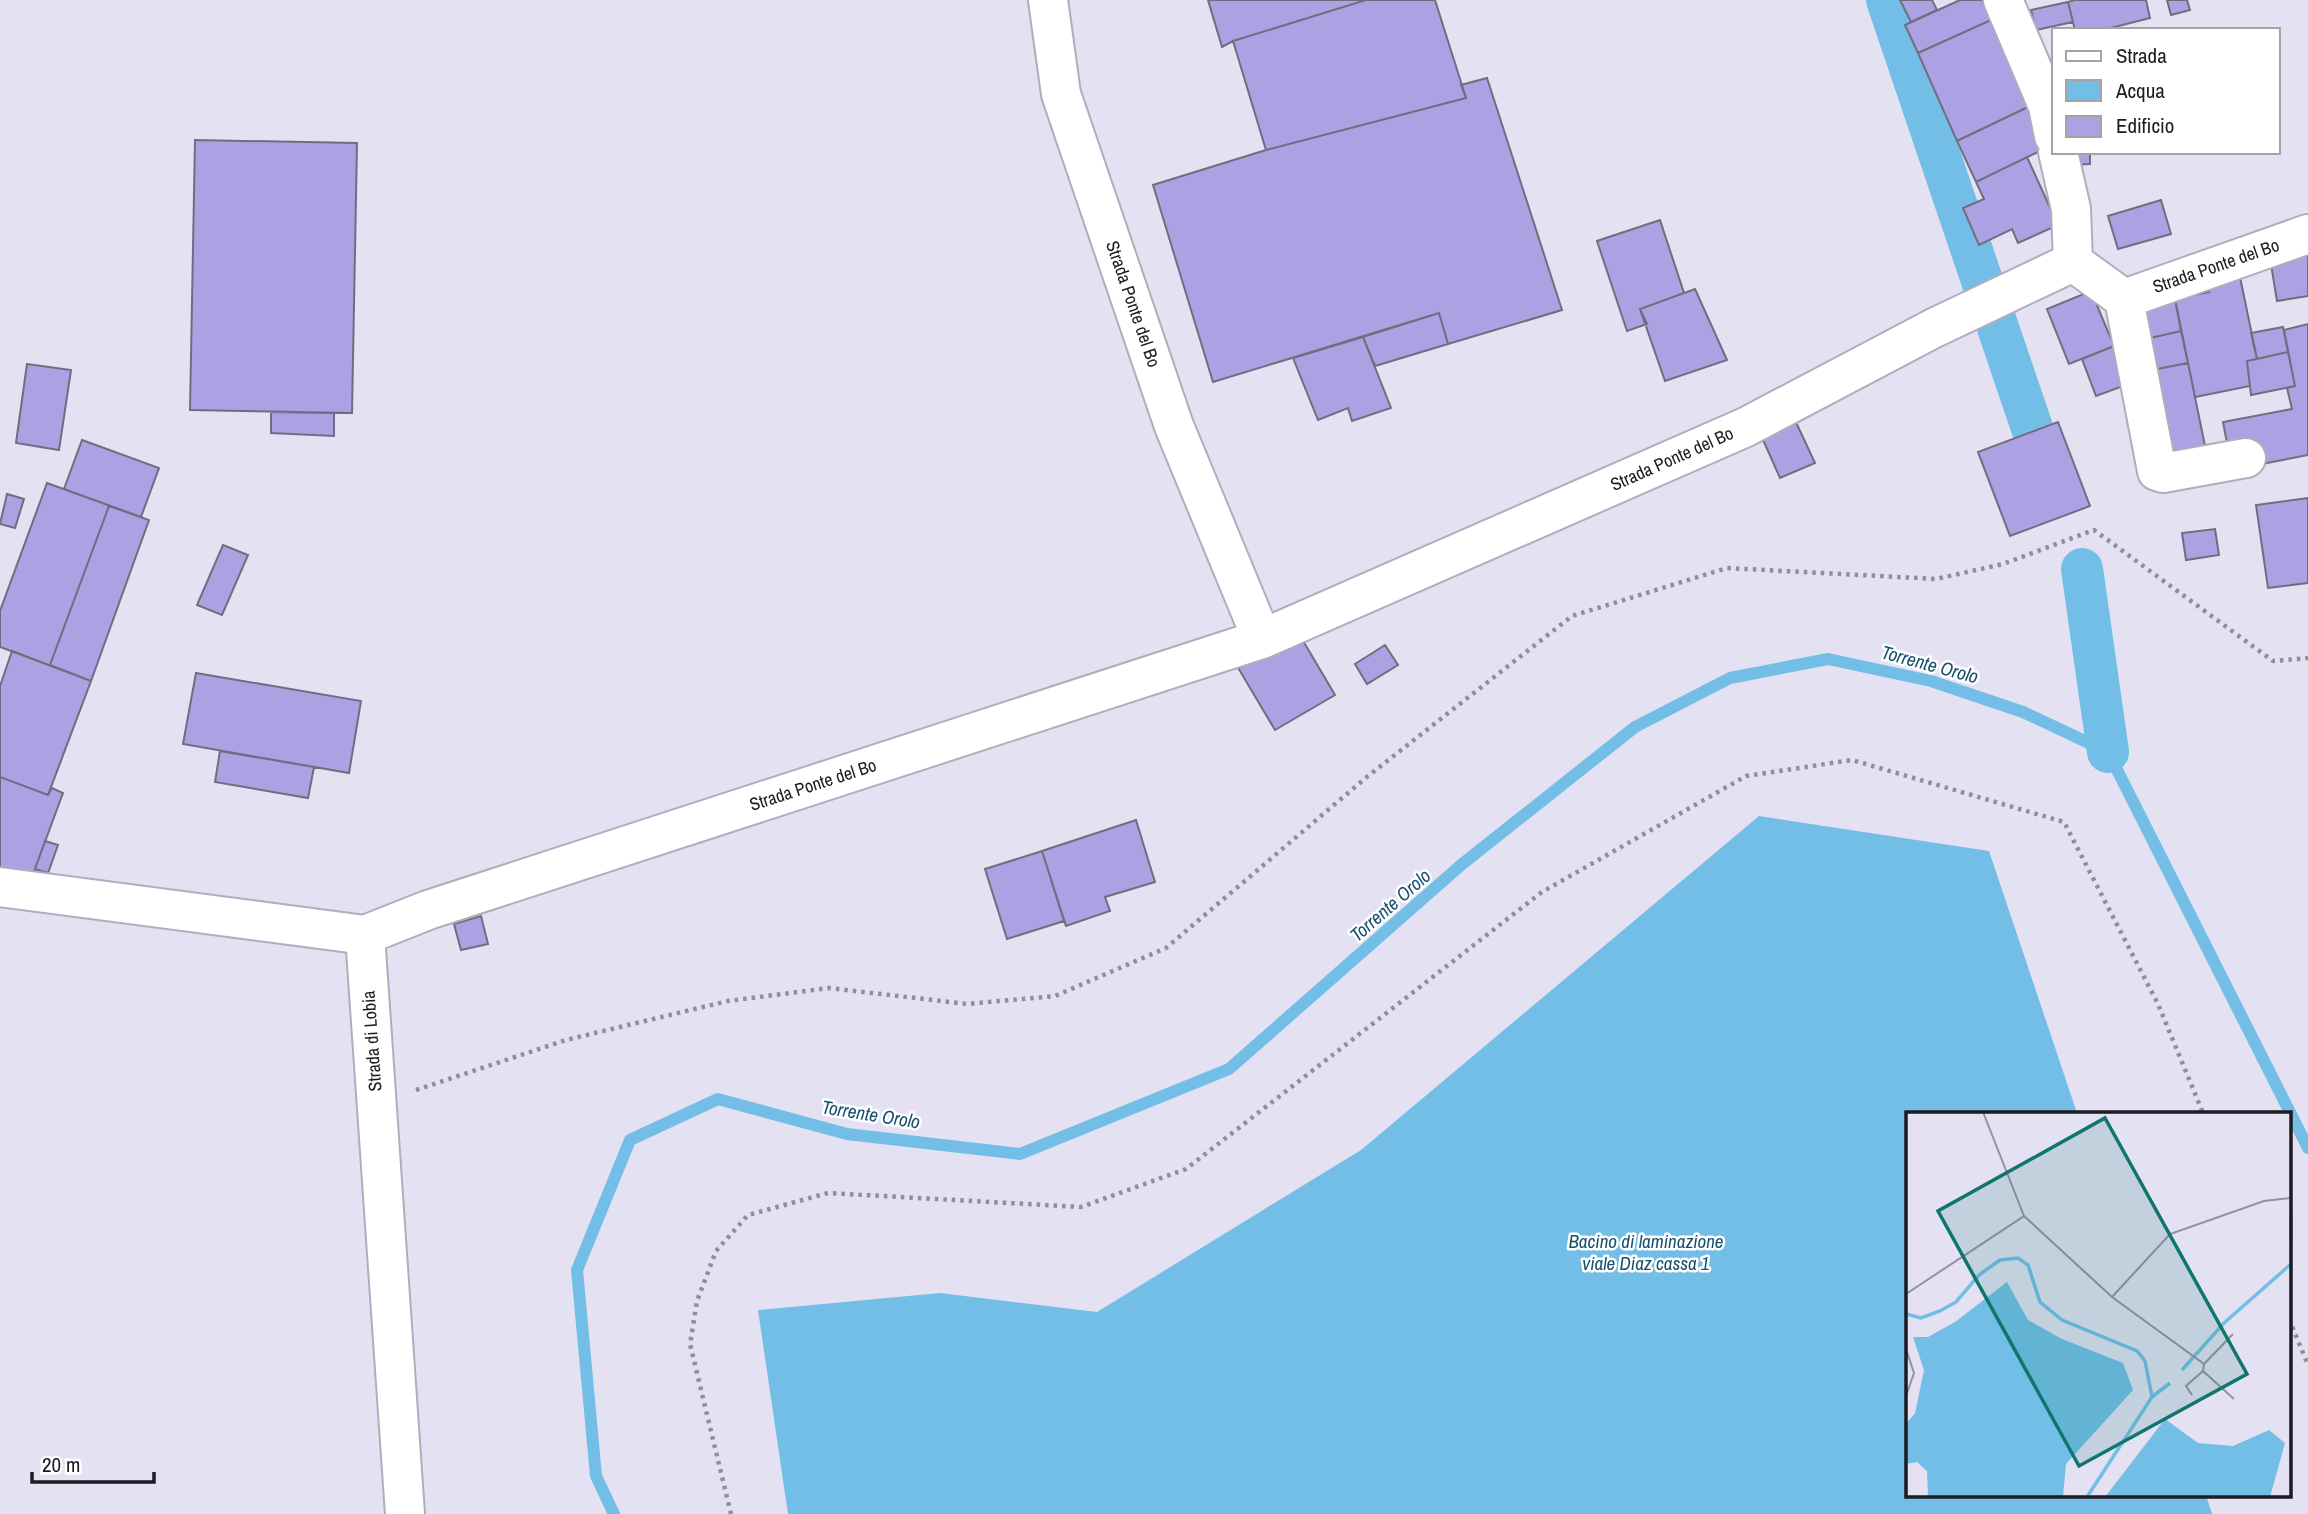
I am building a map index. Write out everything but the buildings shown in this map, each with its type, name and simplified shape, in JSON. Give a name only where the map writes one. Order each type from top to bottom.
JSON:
[{"type":"street","name":"Strada Ponte del Bo","points":[[1048,0],[1061,94],[1174,426],[1262,639]]},
{"type":"street","points":[[2003,0],[2048,106],[2052,126]]},
{"type":"street","points":[[2058,154],[2071,209],[2073,262],[2124,299],[2157,471],[2163,473],[2246,458]]},
{"type":"street","name":"Strada Ponte del Bo","points":[[2124,299],[2308,233]]},
{"type":"street","name":"Strada Ponte del Bo","points":[[365,934],[441,905],[1262,639],[1746,427],[1934,328],[2073,262]]},
{"type":"street","points":[[0,887],[365,934]]},
{"type":"street","name":"Strada di Lobia","points":[[365,934],[405,1514]]},
{"type":"path","points":[[376,1103],[566,1040],[728,1001],[829,988],[967,1004],[1055,996],[1166,948],[1368,776],[1572,616],[1727,568],[1936,579],[2003,564],[2094,530],[2273,661],[2308,658]]},
{"type":"path","points":[[731,1514],[690,1343],[697,1301],[716,1251],[748,1215],[828,1193],[1081,1207],[1186,1169],[1542,892],[1746,776],[1852,760],[2064,822],[2158,1004],[2203,1112]]},
{"type":"path","points":[[2290,1321],[2308,1365]]},
{"type":"water","name":"Bacino di laminazione viale Diaz cassa 1","points":[[1759,816],[1989,851],[2077,1112],[1906,1112],[1906,1496],[2206,1496],[2212,1514],[788,1514],[758,1310],[940,1293],[1097,1312],[1361,1150]]},
{"type":"waterway","points":[[1887,0],[2033,431]]},
{"type":"waterway","points":[[2082,569],[2108,752]]},
{"type":"waterway","name":"Torrente Orolo","points":[[614,1514],[596,1476],[577,1270],[630,1140],[718,1099],[847,1134],[1020,1154],[1229,1069],[1461,865],[1635,727],[1730,678],[1828,659],[1931,681],[2023,712],[2108,752],[2290,1112]]},
{"type":"waterway","name":"Torrente Orolo","points":[[2290,1112],[2308,1148]]}]
